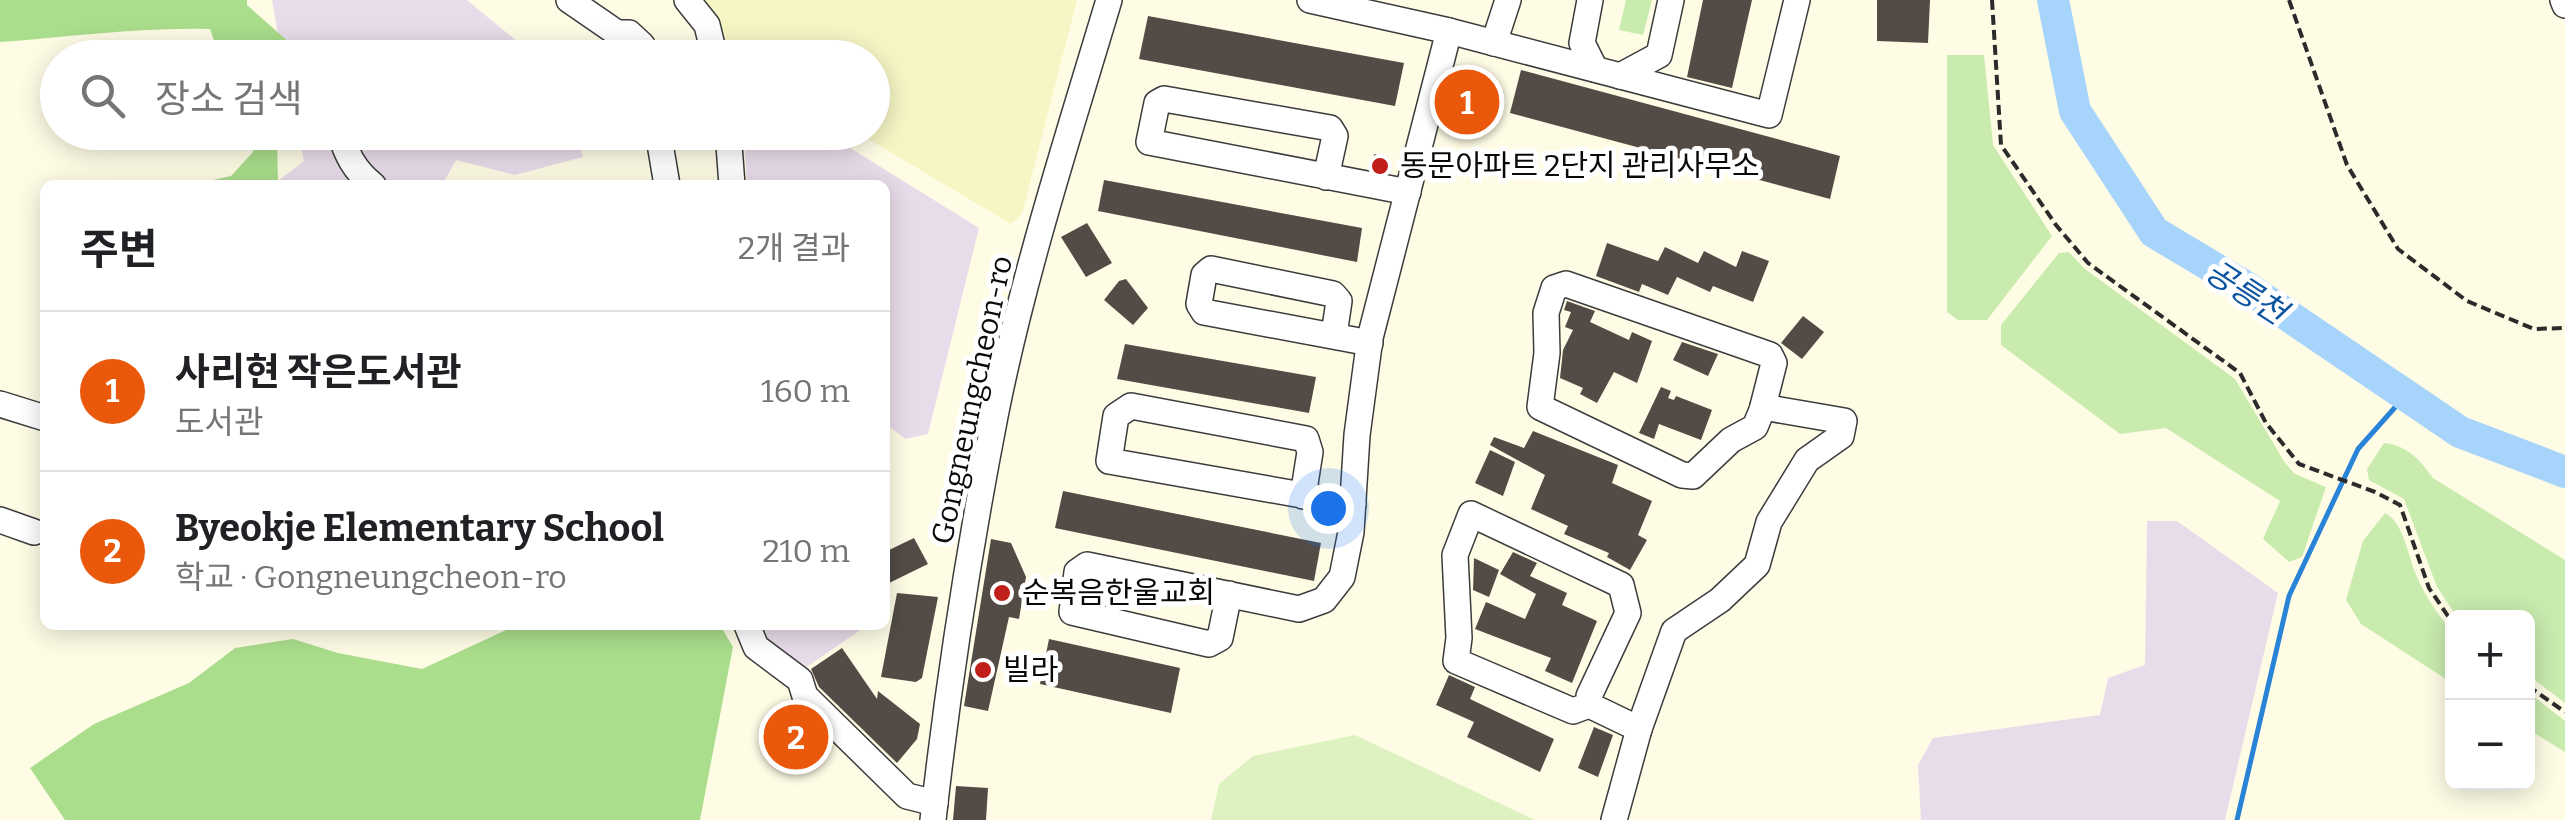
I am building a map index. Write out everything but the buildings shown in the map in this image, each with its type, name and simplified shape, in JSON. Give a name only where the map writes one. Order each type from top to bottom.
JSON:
[{"type":"street","points":[[568,0],[618,33],[629,34],[636,40]]},
{"type":"street","points":[[687,0],[706,25],[711,40]]},
{"type":"street","name":"Gongneungcheon-ro","points":[[934,811],[946,704],[996,414],[1046,211],[1109,0]]},
{"type":"street","points":[[1310,0],[1449,31],[1769,115],[1797,0]]},
{"type":"street","points":[[1494,43],[1508,0]]},
{"type":"street","points":[[1590,0],[1582,43],[1608,73]]},
{"type":"street","points":[[1608,73],[1659,55],[1671,0]]},
{"type":"street","points":[[1229,594],[1220,638],[1209,644],[1072,612],[1077,572],[1086,565],[1229,594],[1298,609],[1324,600],[1342,577],[1352,532],[1357,436],[1370,343],[1449,31]]},
{"type":"street","points":[[1326,176],[1335,136],[1330,128],[1164,99],[1157,103],[1149,142],[1408,192]]},
{"type":"street","points":[[345,150],[366,180]]},
{"type":"street","points":[[661,150],[666,180]]},
{"type":"street","points":[[729,150],[732,180]]},
{"type":"street","points":[[1334,336],[1339,301],[1333,294],[1211,269],[1204,275],[1200,304],[1204,312],[1370,343]]},
{"type":"street","points":[[1566,284],[1770,355],[1774,363],[1763,407],[1755,427],[1731,440],[1693,476],[1682,476],[1540,407],[1547,353],[1546,314],[1554,288],[1566,284]]},
{"type":"street","points":[[0,404],[40,416]]},
{"type":"street","points":[[1303,496],[1310,452],[1306,439],[1131,406],[1116,416],[1109,461],[1303,496],[1353,504]]},
{"type":"street","points":[[1614,820],[1639,728],[1674,631],[1720,600],[1757,565],[1769,522],[1807,460],[1841,436],[1844,422],[1763,407]]},
{"type":"street","points":[[1589,705],[1589,696],[1628,613],[1622,585],[1472,514],[1455,555],[1459,638],[1456,662],[1574,712],[1589,705],[1639,728]]},
{"type":"street","points":[[0,520],[34,532]]},
{"type":"street","points":[[749,630],[756,647],[800,680],[805,696],[895,786],[934,811]]},
{"type":"path","points":[[1992,0],[2001,145],[2056,225],[2088,262],[2240,373],[2266,423],[2299,464],[2400,505],[2428,588],[2445,612]]},
{"type":"path","points":[[2289,0],[2347,165],[2398,249],[2467,301],[2534,329],[2565,328]]},
{"type":"path","points":[[2535,691],[2565,712]]},
{"type":"shaded area","points":[[272,0],[467,0],[515,40],[279,40]]},
{"type":"shaded area","points":[[302,150],[581,150],[583,157],[515,175],[456,160],[445,180],[279,180],[304,161]]},
{"type":"shaded area","points":[[745,150],[853,150],[979,228],[928,434],[905,439],[890,427],[890,180],[747,180]]},
{"type":"shaded area","points":[[2147,521],[2177,521],[2278,593],[2225,820],[1921,820],[1918,765],[1933,738],[2100,715],[2108,678],[2145,665]]},
{"type":"shaded area","points":[[747,630],[860,630],[788,680]]},
{"type":"green space","points":[[0,0],[247,0],[247,5],[286,40],[214,40],[210,29],[183,29],[0,42]]},
{"type":"green space","points":[[696,0],[1077,0],[1022,214],[1011,224],[887,150],[890,150],[890,40],[726,40]]},
{"type":"green space","points":[[1626,0],[1652,0],[1643,35],[1619,30]]},
{"type":"green space","points":[[1947,55],[1984,55],[1993,145],[2052,236],[1987,320],[1958,320],[1947,312]]},
{"type":"green space","points":[[277,150],[278,180],[213,180],[231,176],[253,152]]},
{"type":"green space","points":[[2069,252],[2085,269],[2235,379],[2285,463],[2295,474],[2326,487],[2302,557],[2289,562],[2263,539],[2280,501],[2166,428],[2120,434],[2001,345],[2001,325],[2059,253]]},
{"type":"green space","points":[[2384,443],[2406,450],[2433,478],[2565,560],[2565,703],[2535,680],[2535,610],[2452,610],[2437,587],[2404,499],[2369,480],[2367,469]]},
{"type":"green space","points":[[2385,513],[2397,524],[2421,584],[2445,622],[2445,678],[2361,624],[2346,600],[2363,541]]},
{"type":"green space","points":[[506,630],[723,630],[733,647],[700,820],[65,820],[30,768],[94,724],[189,683],[235,648],[293,639],[338,653],[422,669]]},
{"type":"green space","points":[[2535,697],[2565,721],[2565,752],[2535,733]]},
{"type":"green space","points":[[1355,735],[1535,820],[1211,820],[1219,784],[1253,756]]},
{"type":"waterway","name":"공릉천","points":[[2053,0],[2075,111],[2154,232],[2246,287],[2460,432],[2565,472]]},
{"type":"waterway","points":[[2237,820],[2289,596],[2358,449],[2406,395]]},
{"type":"place","name":"사리현 작은도서관","points":[[1467,102]]},
{"type":"place","name":"동문아파트 2단지 관리사무소","points":[[1380,166]]},
{"type":"place","name":"순복음한울교회","points":[[1002,593]]},
{"type":"place","name":"빌라","points":[[983,670]]},
{"type":"place","name":"Byeokje Elementary School","points":[[796,737]]}]
